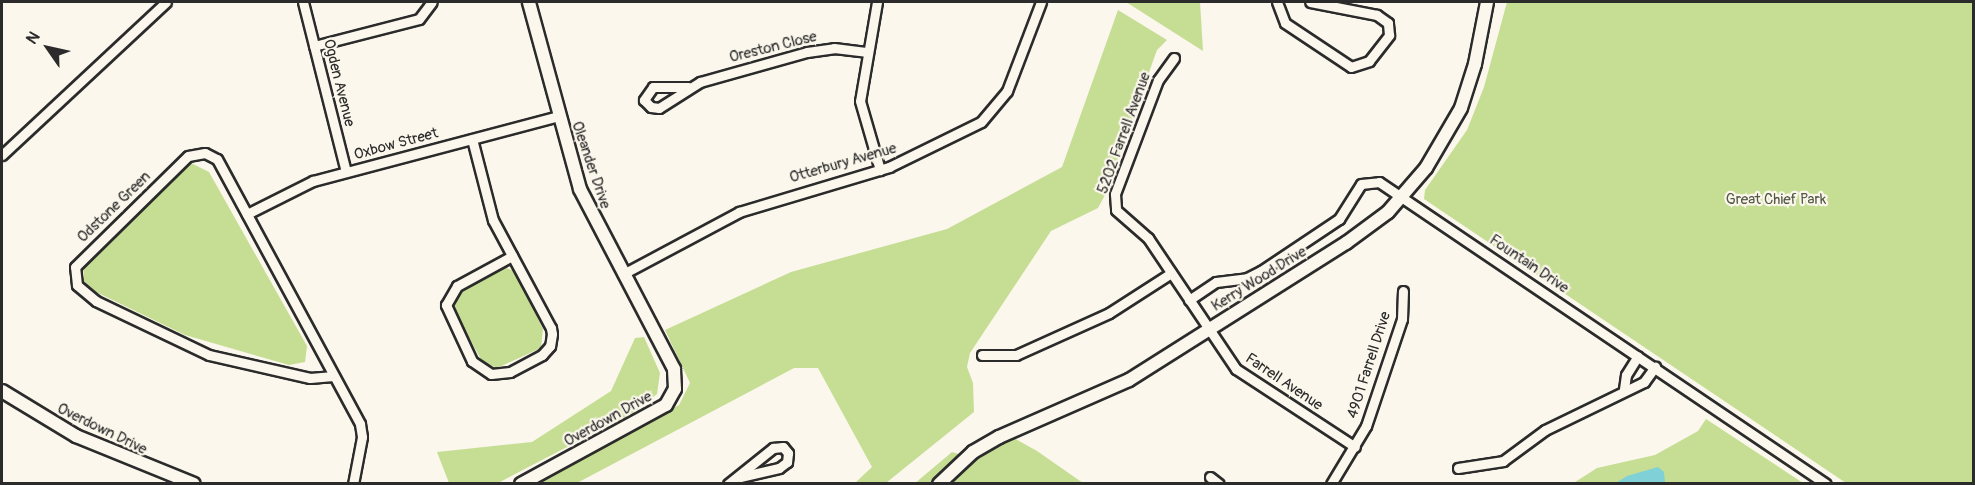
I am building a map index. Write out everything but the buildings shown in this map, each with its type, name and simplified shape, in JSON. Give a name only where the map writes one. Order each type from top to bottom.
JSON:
[{"type":"street","points":[[2,155],[166,2]]},
{"type":"street","name":"Ogden Avenue","points":[[303,2],[346,172]]},
{"type":"street","points":[[314,46],[419,19],[432,2]]},
{"type":"street","name":"Oleander Drive","points":[[529,2],[580,189],[669,359]]},
{"type":"street","points":[[877,2],[861,106],[880,170]]},
{"type":"street","name":"Otterbury Avenue","points":[[623,274],[752,206],[880,170],[969,129],[994,109],[1011,82],[1041,2]]},
{"type":"street","points":[[1277,2],[1285,23],[1351,67],[1369,61],[1389,35],[1388,23],[1377,15],[1311,2]]},
{"type":"street","name":"Kerry Wood Drive","points":[[939,483],[973,452],[999,437],[1130,380],[1207,329],[1346,243],[1404,197],[1432,158],[1461,108],[1475,64],[1487,2]]},
{"type":"street","name":"Oreston Close","points":[[688,87],[807,52],[842,48],[868,52]]},
{"type":"street","name":"5202 Farrell Avenue","points":[[1174,58],[1158,80],[1114,199],[1116,210],[1148,238],[1207,329]]},
{"type":"street","name":"Oxbow Street","points":[[247,214],[297,188],[346,172],[559,116]]},
{"type":"street","points":[[472,139],[490,212],[551,328],[553,338],[547,351],[537,358],[510,372],[491,374],[472,361],[446,304],[457,286],[512,256]]},
{"type":"street","name":"Odstone Green","points":[[333,376],[310,378],[216,357],[117,314],[77,285],[74,272],[78,261],[194,153],[205,153],[217,159],[362,428],[353,483]]},
{"type":"street","points":[[1189,300],[1216,282],[1253,275],[1339,219],[1367,181],[1379,182],[1404,197]]},
{"type":"street","name":"Fountain Drive","points":[[1404,197],[1826,483]]},
{"type":"street","points":[[982,355],[1016,355],[1110,313],[1171,273]]},
{"type":"street","name":"4901 Farrell Drive","points":[[1331,483],[1366,426],[1402,319],[1403,291]]},
{"type":"street","name":"Farrell Avenue","points":[[1207,329],[1240,372],[1355,447]]},
{"type":"street","points":[[1624,389],[1626,375],[1638,356]]},
{"type":"street","name":"Overdown Drive","points":[[521,483],[666,405],[675,389],[669,359]]},
{"type":"street","points":[[1458,468],[1503,461],[1545,430],[1611,401],[1624,389],[1644,382],[1654,367]]},
{"type":"street","name":"Overdown Drive","points":[[2,391],[76,436],[194,483]]},
{"type":"street","points":[[728,483],[740,477],[780,468],[787,462],[788,453],[783,447],[773,448],[740,477]]},
{"type":"street","points":[[1210,477],[1219,483]]},
{"type":"green space","points":[[1126,2],[1200,2],[1203,51]]},
{"type":"green space","name":"Great Chief Park","points":[[1507,2],[1973,2],[1973,483],[1846,483],[1424,199],[1425,190],[1467,130],[1484,87]]},
{"type":"green space","points":[[1118,10],[1167,40],[1157,50],[1105,195],[1098,208],[1051,231],[970,353],[967,367],[973,383],[974,412],[886,483],[855,483],[872,467],[818,368],[794,368],[577,483],[535,483],[679,405],[690,383],[665,330],[791,272],[947,229],[1062,167]]},
{"type":"green space","points":[[189,162],[209,172],[307,346],[305,362],[289,365],[185,335],[96,292],[83,281],[84,264]]},
{"type":"green space","points":[[503,267],[515,271],[543,329],[541,348],[497,368],[482,361],[453,309],[456,296]]},
{"type":"green space","points":[[644,337],[660,373],[657,394],[634,412],[498,483],[449,483],[437,452],[532,442],[611,391],[635,338]]},
{"type":"green space","points":[[1706,419],[1803,483],[1572,484],[1597,468],[1655,455],[1698,431]]},
{"type":"green space","points":[[1014,438],[1083,483],[950,483],[978,458]]},
{"type":"green space","points":[[952,452],[962,455],[934,483],[914,484]]},
{"type":"water","points":[[1658,467],[1664,472],[1665,483],[1616,483],[1627,476]]}]
